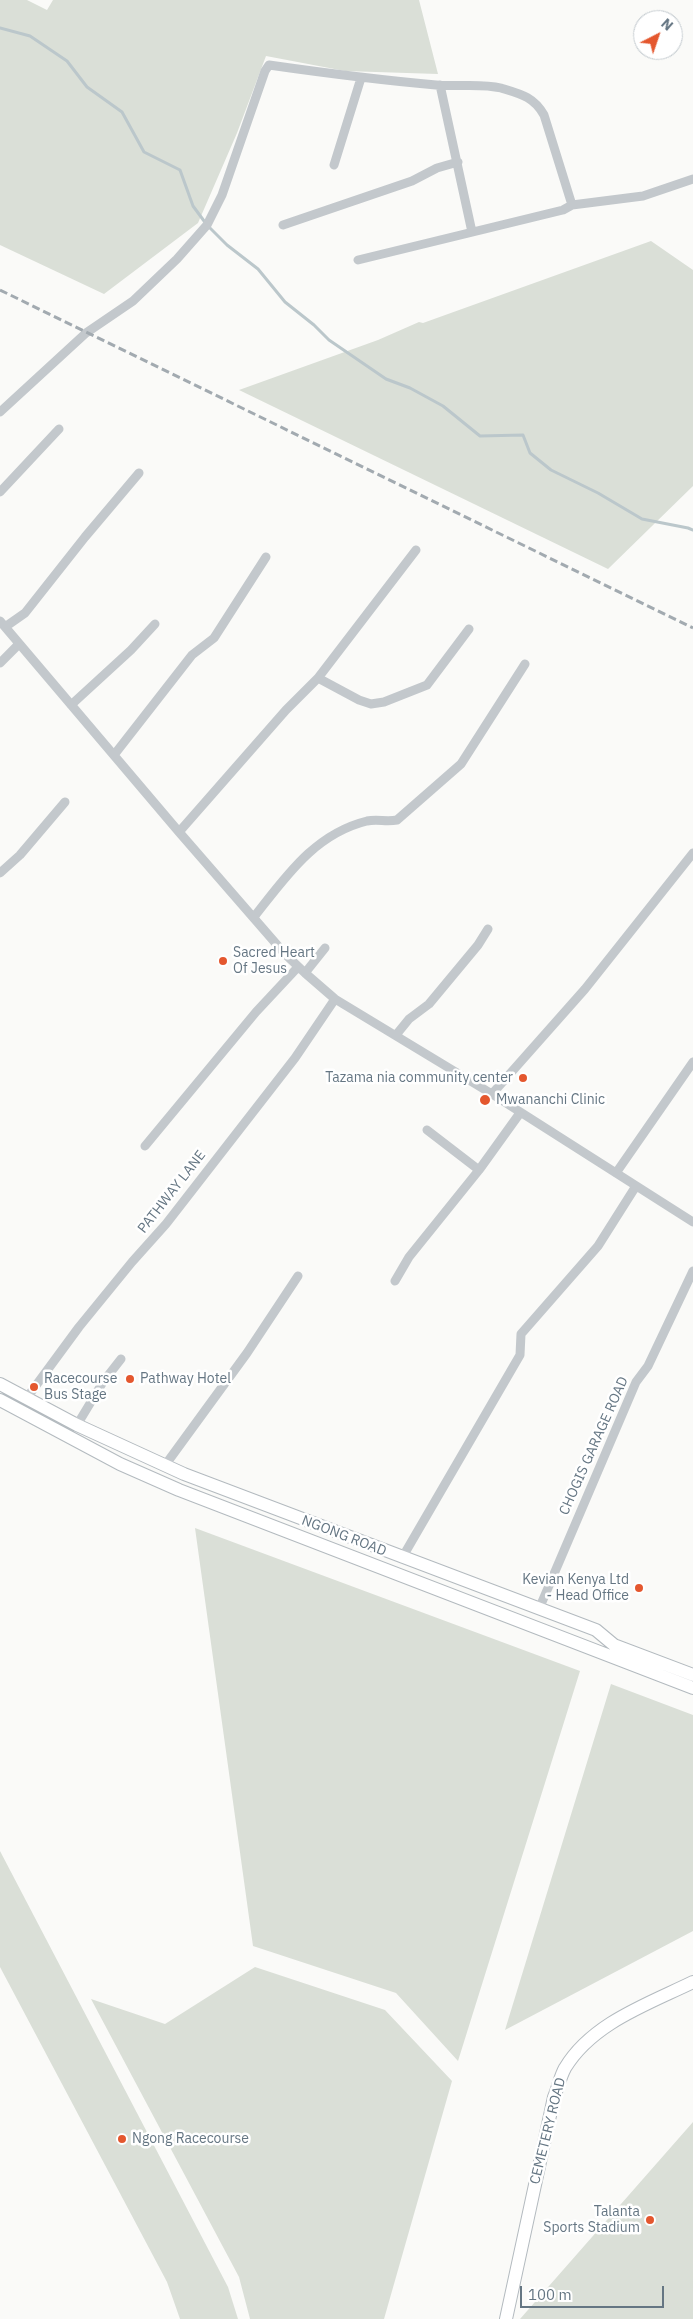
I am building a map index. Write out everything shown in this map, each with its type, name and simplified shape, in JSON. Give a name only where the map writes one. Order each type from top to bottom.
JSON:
[{"type":"main road","name":"NGONG ROAD","points":[[0,1384],[78,1425],[166,1464],[184,1474],[596,1630],[614,1645],[693,1675]]},
{"type":"main road","name":"NGONG ROAD","points":[[0,1400],[120,1464],[179,1490],[693,1688]]},
{"type":"main road","name":"CEMETERY ROAD","points":[[506,2319],[554,2097],[563,2070],[585,2042],[613,2022],[693,1982]]},
{"type":"street","points":[[0,412],[86,333],[133,302],[177,260],[208,225],[222,194],[267,66],[440,86],[498,88],[523,95],[537,103],[544,116],[572,205]]},
{"type":"street","points":[[334,165],[362,78]]},
{"type":"street","points":[[440,86],[472,232]]},
{"type":"street","points":[[283,225],[412,181],[437,168],[458,162]]},
{"type":"street","points":[[358,260],[519,219],[563,210],[572,205],[643,196],[693,179]]},
{"type":"street","points":[[0,492],[59,429]]},
{"type":"street","points":[[139,473],[84,537],[25,613],[3,624],[179,832],[301,970],[335,999],[492,1094],[520,1114],[693,1222]]},
{"type":"street","points":[[179,832],[286,710],[318,678],[416,550]]},
{"type":"street","points":[[114,756],[192,655],[214,638],[266,557]]},
{"type":"street","points":[[71,705],[131,650],[155,624]]},
{"type":"street","points":[[318,678],[359,700],[371,704],[384,702],[427,685],[470,629]]},
{"type":"street","points":[[0,663],[19,644]]},
{"type":"street","points":[[254,917],[298,863],[316,845],[364,822],[397,820],[420,798],[451,774],[466,756],[525,664]]},
{"type":"street","points":[[0,873],[20,855],[65,802]]},
{"type":"street","points":[[492,1094],[585,990],[693,853]]},
{"type":"street","points":[[396,1035],[409,1019],[418,1014],[435,996],[478,945],[488,929]]},
{"type":"street","points":[[145,1146],[256,1012],[326,948]]},
{"type":"street","name":"PATHWAY LANE","points":[[26,1399],[120,1276],[166,1224],[295,1058],[335,999]]},
{"type":"street","points":[[616,1173],[693,1062]]},
{"type":"street","points":[[395,1281],[409,1257],[479,1170],[520,1114]]},
{"type":"street","points":[[427,1130],[479,1170]]},
{"type":"street","points":[[402,1558],[520,1355],[521,1334],[598,1246],[636,1186]]},
{"type":"street","name":"CHOGIS GARAGE ROAD","points":[[539,1608],[636,1382],[648,1366],[693,1271]]},
{"type":"street","points":[[166,1464],[247,1353],[298,1276]]},
{"type":"street","points":[[78,1425],[103,1382],[121,1358]]},
{"type":"shaded area","points":[[0,0],[27,0],[47,10],[53,0],[419,0],[438,74],[345,71],[266,56],[237,133],[198,223],[104,294],[0,245]]},
{"type":"shaded area","points":[[651,241],[693,270],[693,486],[608,569],[239,390],[378,340],[419,322],[423,323]]},
{"type":"shaded area","points":[[195,1528],[580,1671],[458,2061],[396,1993],[253,1946]]},
{"type":"shaded area","points":[[611,1684],[693,1715],[693,1931],[505,2030]]},
{"type":"shaded area","name":"Ngong Racecourse","points":[[0,1851],[228,2287],[238,2319],[180,2319],[167,2282],[0,1967]]},
{"type":"shaded area","points":[[255,1967],[385,2010],[452,2081],[384,2319],[250,2319],[239,2277],[91,1999],[165,2024]]},
{"type":"shaded area","name":"Talanta Sports Stadium","points":[[693,2122],[693,2319],[520,2319]]},
{"type":"waterway","points":[[0,28],[30,36],[67,61],[87,87],[122,112],[144,152],[180,170],[193,206],[207,225],[227,245],[258,269],[285,302],[314,325],[329,340],[386,379],[410,388],[443,406],[480,436],[523,435],[530,453],[551,470],[598,493],[642,519],[693,530]]},
{"type":"railway","points":[[0,290],[693,628]]},
{"type":"place","name":"Sacred Heart Of Jesus","points":[[223,961]]},
{"type":"place","name":"Tazama nia community center","points":[[523,1078]]},
{"type":"place","name":"Mwananchi Clinic","points":[[485,1100]]},
{"type":"place","name":"Pathway Hotel","points":[[130,1379]]},
{"type":"place","name":"Racecourse Bus Stage","points":[[34,1387]]},
{"type":"place","name":"Kevian Kenya Ltd - Head Office","points":[[639,1588]]},
{"type":"place","name":"Ngong Racecourse","points":[[122,2139]]},
{"type":"place","name":"Talanta Sports Stadium","points":[[650,2220]]}]
